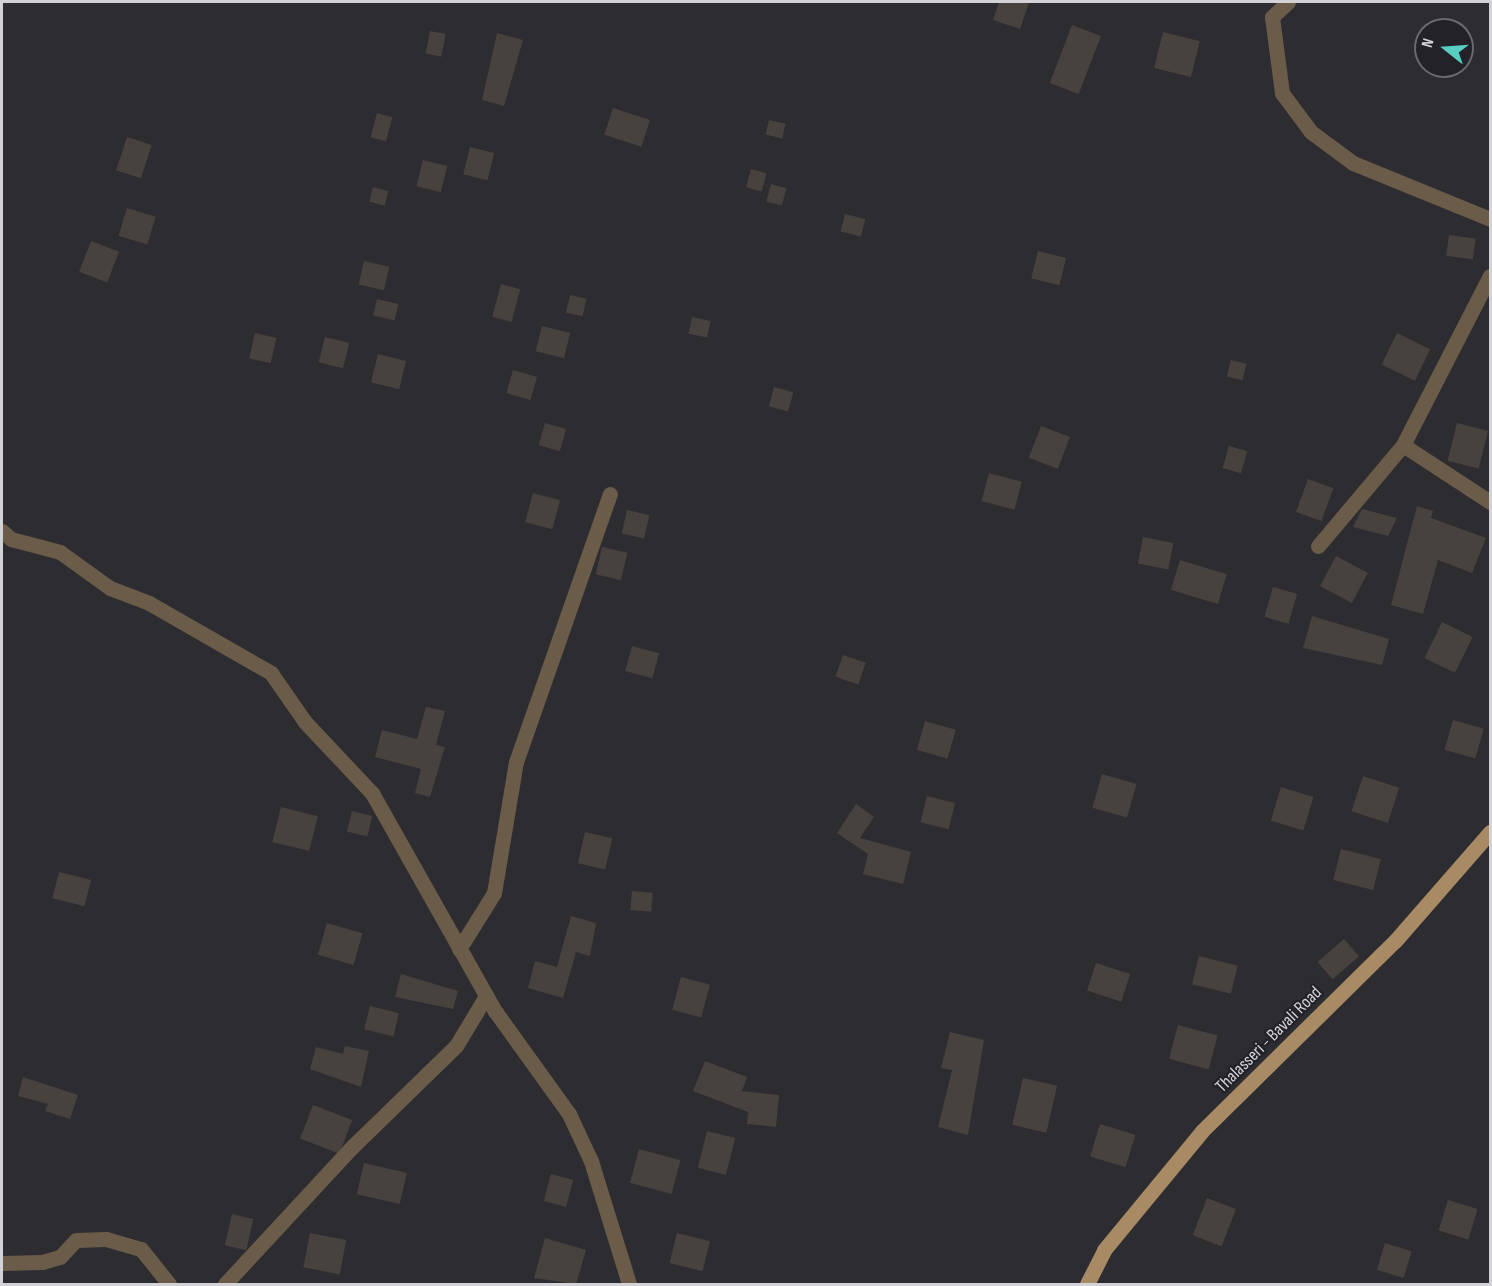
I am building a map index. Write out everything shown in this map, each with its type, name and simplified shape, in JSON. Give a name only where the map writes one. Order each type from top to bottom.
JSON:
[{"type":"main road","name":"Thalasseri - Bavali Road","points":[[1087,1284],[1104,1250],[1202,1131],[1395,941],[1491,832]]},
{"type":"street","points":[[1288,2],[1272,17],[1282,93],[1311,132],[1353,163],[1491,219]]},
{"type":"street","points":[[1318,546],[1404,445],[1491,276]]},
{"type":"street","points":[[1404,445],[1491,502]]},
{"type":"street","points":[[459,949],[494,893],[516,762],[610,494]]},
{"type":"street","points":[[2,531],[11,539],[60,552],[110,588],[148,603],[271,673],[305,722],[372,792],[486,996],[569,1114],[591,1161],[629,1284]]},
{"type":"street","points":[[225,1284],[352,1147],[456,1046],[486,996]]},
{"type":"street","points":[[2,1263],[42,1262],[60,1257],[76,1240],[106,1239],[141,1249],[169,1284]]},
{"type":"building","points":[[999,2],[1029,2],[1020,29],[993,20]]},
{"type":"building","points":[[1072,25],[1101,36],[1079,94],[1050,83]]},
{"type":"building","points":[[430,31],[446,34],[441,57],[426,54]]},
{"type":"building","points":[[1163,32],[1200,41],[1191,77],[1154,68]]},
{"type":"building","points":[[497,33],[523,40],[504,106],[482,100]]},
{"type":"building","points":[[613,108],[650,120],[641,147],[604,135]]},
{"type":"building","points":[[377,113],[392,117],[386,141],[371,137]]},
{"type":"building","points":[[769,120],[786,124],[782,138],[766,135]]},
{"type":"building","points":[[127,137],[152,145],[141,178],[116,170]]},
{"type":"building","points":[[470,147],[494,153],[487,180],[463,174]]},
{"type":"building","points":[[423,160],[447,166],[441,192],[416,186]]},
{"type":"building","points":[[751,169],[766,173],[762,191],[746,187]]},
{"type":"building","points":[[771,184],[786,188],[782,206],[766,201]]},
{"type":"building","points":[[373,187],[388,191],[385,206],[369,201]]},
{"type":"building","points":[[127,208],[156,217],[147,245],[119,236]]},
{"type":"building","points":[[845,214],[865,219],[861,237],[841,231]]},
{"type":"building","points":[[1449,235],[1476,239],[1473,260],[1446,256]]},
{"type":"building","points":[[91,241],[119,252],[107,283],[79,272]]},
{"type":"building","points":[[1038,251],[1066,258],[1059,285],[1031,278]]},
{"type":"building","points":[[364,261],[389,267],[384,290],[359,284]]},
{"type":"building","points":[[501,284],[520,289],[512,322],[492,317]]},
{"type":"building","points":[[570,295],[587,299],[583,316],[566,313]]},
{"type":"building","points":[[377,299],[398,304],[395,321],[373,316]]},
{"type":"building","points":[[692,317],[711,321],[707,338],[688,334]]},
{"type":"building","points":[[542,326],[570,333],[564,358],[536,351]]},
{"type":"building","points":[[255,333],[276,338],[271,363],[249,358]]},
{"type":"building","points":[[1397,333],[1430,349],[1415,381],[1382,364]]},
{"type":"building","points":[[325,337],[349,343],[343,368],[319,362]]},
{"type":"building","points":[[378,354],[406,361],[399,389],[371,382]]},
{"type":"building","points":[[1231,360],[1247,364],[1242,380],[1227,376]]},
{"type":"building","points":[[513,370],[537,377],[530,400],[506,393]]},
{"type":"building","points":[[774,387],[793,392],[788,411],[769,406]]},
{"type":"building","points":[[545,423],[566,429],[560,451],[539,445]]},
{"type":"building","points":[[1457,423],[1488,431],[1479,469],[1448,461]]},
{"type":"building","points":[[1041,426],[1070,437],[1058,469],[1029,458]]},
{"type":"building","points":[[1229,446],[1247,451],[1241,473],[1223,468]]},
{"type":"building","points":[[989,473],[1022,482],[1014,510],[981,501]]},
{"type":"building","points":[[1308,479],[1333,488],[1321,521],[1296,512]]},
{"type":"building","points":[[533,493],[560,500],[552,529],[525,522]]},
{"type":"building","points":[[1417,506],[1433,511],[1431,518],[1486,538],[1472,573],[1438,560],[1423,614],[1391,605]]},
{"type":"building","points":[[1362,509],[1397,518],[1388,536],[1353,527]]},
{"type":"building","points":[[627,510],[649,515],[644,539],[622,533]]},
{"type":"building","points":[[1143,537],[1173,543],[1168,569],[1138,564]]},
{"type":"building","points":[[602,547],[627,553],[621,580],[596,574]]},
{"type":"building","points":[[1336,556],[1368,573],[1352,603],[1320,586]]},
{"type":"building","points":[[1180,560],[1227,574],[1218,604],[1171,590]]},
{"type":"building","points":[[1273,587],[1297,594],[1288,624],[1264,617]]},
{"type":"building","points":[[1312,616],[1389,639],[1382,665],[1303,648]]},
{"type":"building","points":[[1442,622],[1473,637],[1455,673],[1424,658]]},
{"type":"building","points":[[632,646],[659,653],[652,678],[625,671]]},
{"type":"building","points":[[843,655],[866,663],[858,685],[836,677]]},
{"type":"building","points":[[426,707],[445,711],[436,745],[445,747],[430,797],[415,793],[421,769],[375,757],[382,730],[417,739]]},
{"type":"building","points":[[1453,720],[1484,729],[1475,759],[1444,750]]},
{"type":"building","points":[[925,721],[956,730],[947,759],[917,750]]},
{"type":"building","points":[[1102,774],[1137,784],[1127,818],[1092,808]]},
{"type":"building","points":[[1363,776],[1399,788],[1388,823],[1352,811]]},
{"type":"building","points":[[1281,787],[1314,797],[1303,830],[1271,820]]},
{"type":"building","points":[[927,796],[955,803],[949,829],[920,822]]},
{"type":"building","points":[[856,804],[874,817],[860,838],[911,852],[903,884],[863,874],[868,854],[837,833]]},
{"type":"building","points":[[281,807],[318,816],[309,851],[272,842]]},
{"type":"building","points":[[352,811],[372,816],[367,836],[347,831]]},
{"type":"building","points":[[585,832],[612,838],[605,869],[578,863]]},
{"type":"building","points":[[1341,849],[1381,859],[1373,890],[1333,880]]},
{"type":"building","points":[[59,872],[91,880],[84,906],[52,898]]},
{"type":"building","points":[[632,891],[653,893],[651,912],[630,910]]},
{"type":"building","points":[[571,916],[596,923],[590,956],[576,952],[563,998],[528,988],[535,961],[557,967]]},
{"type":"building","points":[[327,923],[363,933],[353,965],[318,955]]},
{"type":"building","points":[[1344,939],[1359,956],[1333,979],[1318,962]]},
{"type":"building","points":[[1199,956],[1238,966],[1231,994],[1192,984]]},
{"type":"building","points":[[1096,963],[1130,974],[1121,1002],[1087,991]]},
{"type":"building","points":[[401,974],[458,991],[453,1009],[395,997]]},
{"type":"building","points":[[681,977],[710,985],[701,1018],[672,1010]]},
{"type":"building","points":[[370,1006],[399,1013],[393,1037],[364,1029]]},
{"type":"building","points":[[1178,1025],[1218,1036],[1209,1069],[1169,1059]]},
{"type":"building","points":[[950,1032],[984,1040],[968,1135],[938,1127],[952,1070],[941,1068]]},
{"type":"building","points":[[345,1046],[369,1051],[361,1087],[310,1069],[316,1047],[343,1054]]},
{"type":"building","points":[[705,1061],[747,1077],[742,1091],[779,1095],[776,1127],[747,1124],[748,1112],[693,1091]]},
{"type":"building","points":[[23,1077],[78,1095],[70,1119],[45,1111],[48,1104],[18,1096]]},
{"type":"building","points":[[1023,1078],[1057,1086],[1046,1133],[1012,1125]]},
{"type":"building","points":[[313,1105],[352,1120],[339,1154],[300,1139]]},
{"type":"building","points":[[1100,1124],[1135,1135],[1125,1167],[1090,1157]]},
{"type":"building","points":[[707,1131],[735,1138],[726,1175],[698,1168]]},
{"type":"building","points":[[639,1149],[681,1160],[671,1194],[630,1183]]},
{"type":"building","points":[[364,1163],[407,1173],[400,1204],[357,1194]]},
{"type":"building","points":[[551,1174],[573,1180],[566,1207],[544,1201]]},
{"type":"building","points":[[1207,1198],[1236,1209],[1222,1246],[1193,1235]]},
{"type":"building","points":[[1448,1200],[1478,1209],[1468,1240],[1439,1231]]},
{"type":"building","points":[[232,1214],[253,1219],[246,1250],[225,1245]]},
{"type":"building","points":[[310,1233],[346,1240],[340,1274],[303,1267]]},
{"type":"building","points":[[677,1233],[710,1241],[702,1271],[670,1263]]},
{"type":"building","points":[[545,1238],[586,1250],[576,1284],[534,1278]]},
{"type":"building","points":[[1385,1243],[1412,1251],[1404,1278],[1377,1270]]}]
